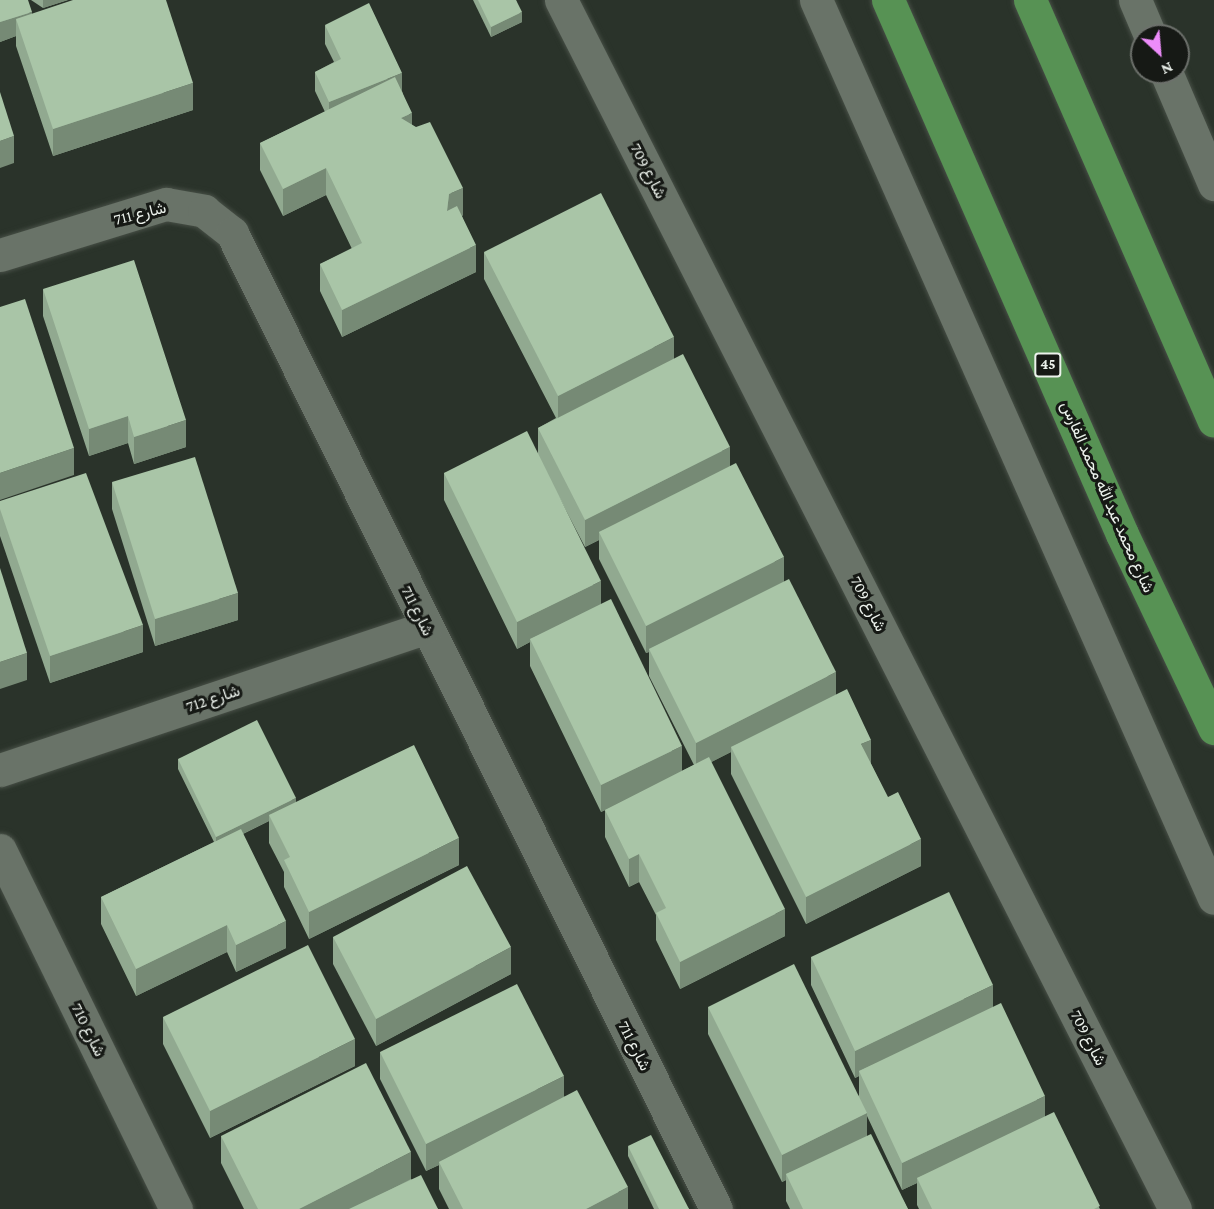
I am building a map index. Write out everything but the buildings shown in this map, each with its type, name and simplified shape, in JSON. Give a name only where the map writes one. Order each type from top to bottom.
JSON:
[{"type":"main road","name":"شارع محمد عبد الله محمد الفارس","points":[[888,0],[1117,523],[1214,728]]},
{"type":"main road","points":[[1030,0],[1214,421]]},
{"type":"street","name":"شارع 709","points":[[561,0],[1175,1209]]},
{"type":"street","points":[[816,0],[1214,898]]},
{"type":"street","points":[[1135,0],[1145,24]]},
{"type":"street","points":[[1171,84],[1214,184]]},
{"type":"street","name":"شارع 711","points":[[0,255],[166,204],[204,211],[232,233],[425,628],[716,1209]]},
{"type":"street","name":"شارع 712","points":[[0,770],[425,628]]},
{"type":"street","name":"شارع 710","points":[[0,850],[176,1209]]}]
